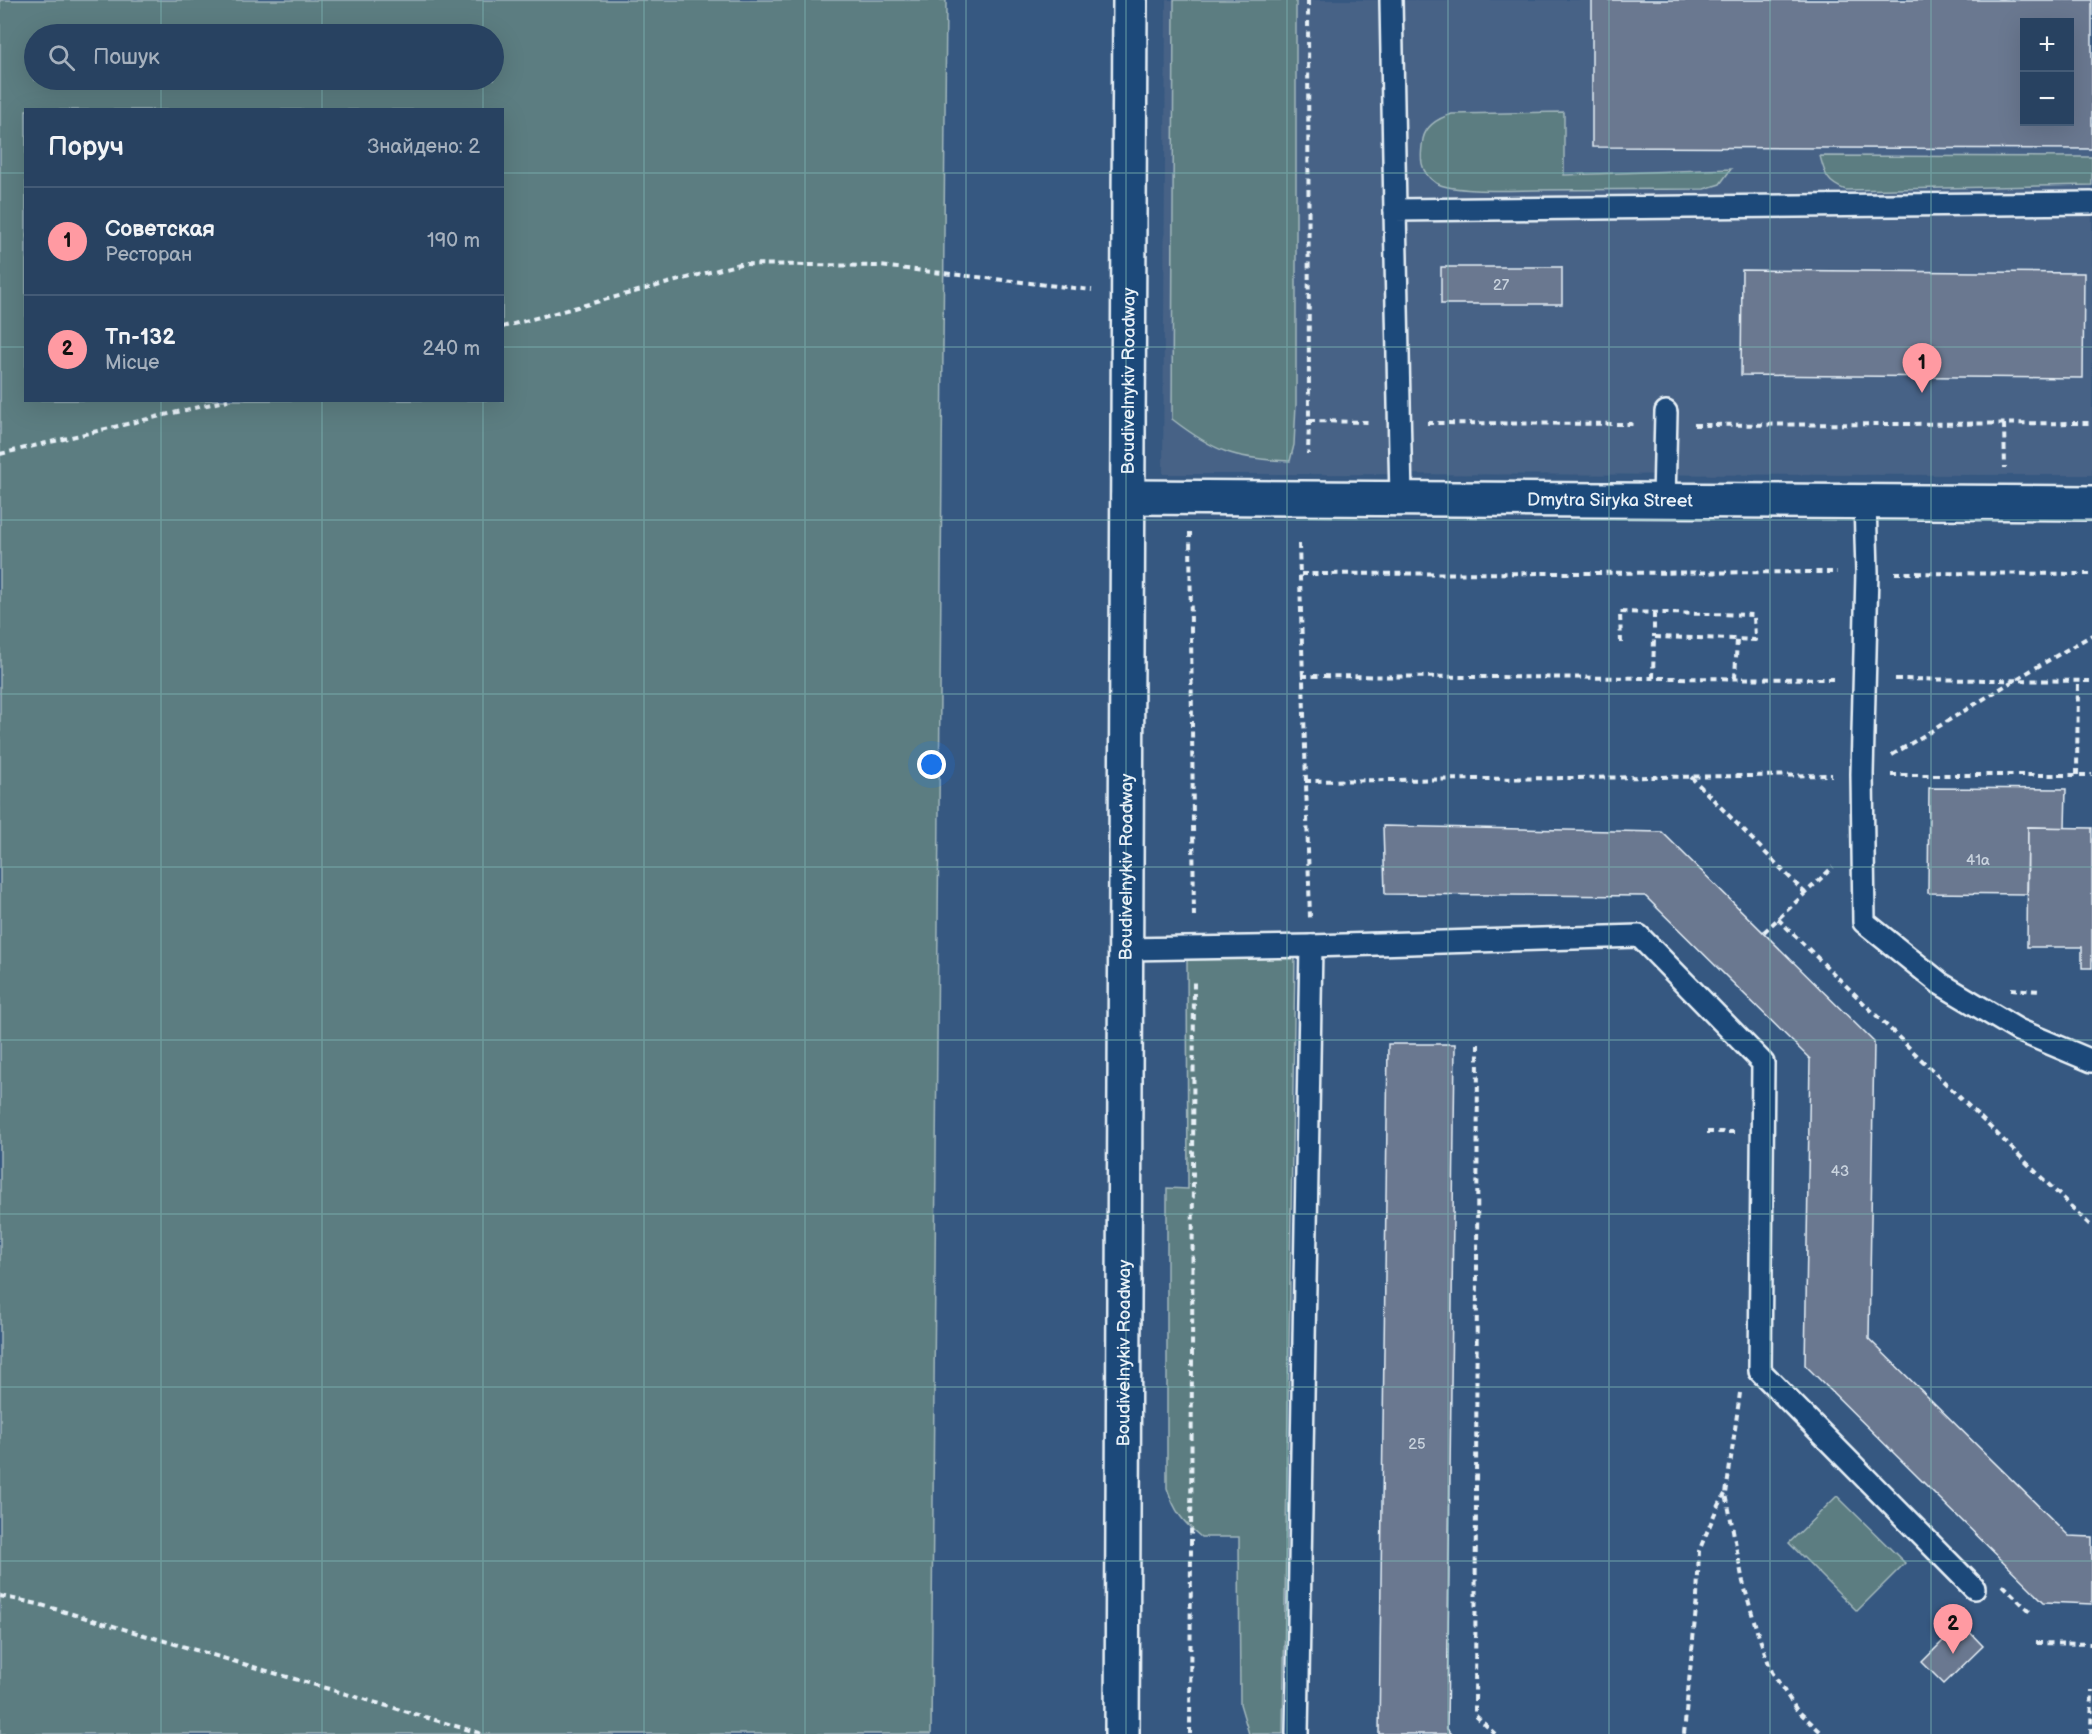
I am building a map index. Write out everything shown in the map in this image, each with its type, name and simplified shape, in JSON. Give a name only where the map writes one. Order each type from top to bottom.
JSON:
[{"type":"main road","name":"Boudivelnykiv Roadway","points":[[1122,1734],[1130,0]]},
{"type":"main road","name":"Dmytra Siryka Street","points":[[1128,497],[2092,503]]},
{"type":"lane","points":[[1391,0],[1401,499]]},
{"type":"lane","points":[[1395,210],[2092,203]]},
{"type":"lane","points":[[1664,501],[1666,419]]},
{"type":"lane","points":[[1865,502],[1867,572],[1862,774],[1864,922],[1941,984],[2018,1030],[2092,1061]]},
{"type":"lane","points":[[1125,949],[1639,936],[1763,1063],[1760,1371],[1974,1588]]},
{"type":"lane","points":[[1297,1734],[1311,946]]},
{"type":"path","points":[[1308,0],[1310,422],[1308,454]]},
{"type":"path","points":[[504,326],[740,264],[880,266],[1129,295]]},
{"type":"path","points":[[0,454],[220,402]]},
{"type":"path","points":[[1310,422],[1666,419],[2004,424],[2092,423]]},
{"type":"path","points":[[2004,424],[2005,503]]},
{"type":"path","points":[[1189,498],[1194,947],[1190,1734]]},
{"type":"path","points":[[1299,544],[1311,946]]},
{"type":"path","points":[[1300,574],[1867,572],[2092,574]]},
{"type":"path","points":[[1621,642],[1620,612],[1754,615],[1755,640],[1654,637]]},
{"type":"path","points":[[1653,678],[1654,613]]},
{"type":"path","points":[[1862,774],[2092,635]]},
{"type":"path","points":[[1735,678],[1737,639]]},
{"type":"path","points":[[1302,676],[2092,681]]},
{"type":"path","points":[[2077,775],[2078,681]]},
{"type":"path","points":[[1305,781],[1862,774],[2092,776]]},
{"type":"path","points":[[1690,777],[1805,893]]},
{"type":"path","points":[[1764,932],[1836,865]]},
{"type":"path","points":[[1778,919],[2092,1227]]},
{"type":"path","points":[[2006,988],[2040,991]]},
{"type":"path","points":[[1478,1044],[1475,1715],[1495,1734]]},
{"type":"path","points":[[1740,1389],[1726,1494],[1743,1582],[1772,1672],[1796,1709],[1823,1734]]},
{"type":"path","points":[[1684,1734],[1697,1598],[1699,1551],[1714,1513],[1726,1494]]},
{"type":"path","points":[[1999,1580],[2032,1614]]},
{"type":"path","points":[[0,1596],[38,1604],[483,1734]]},
{"type":"path","points":[[2036,1643],[2092,1644]]},
{"type":"path","points":[[2091,1690],[2091,1734]]},
{"type":"shaded area","points":[[1166,0],[2092,0],[2092,475],[1163,474]]},
{"type":"green space","points":[[0,0],[946,0],[931,1734],[0,1734]]},
{"type":"green space","points":[[1174,0],[1296,0],[1296,404],[1294,445],[1290,461],[1240,456],[1227,452],[1201,440],[1172,419]]},
{"type":"green space","points":[[1564,112],[1564,175],[1731,169],[1720,184],[1704,189],[1469,190],[1444,186],[1430,179],[1426,174],[1422,164],[1423,139],[1427,130],[1438,120],[1452,114]]},
{"type":"green space","points":[[1820,156],[2092,157],[2092,185],[1846,190],[1828,178]]},
{"type":"green space","points":[[1295,955],[1283,1734],[1249,1734],[1240,1704],[1239,1537],[1201,1537],[1180,1516],[1167,1488],[1167,1188],[1188,1189],[1187,956]]},
{"type":"green space","points":[[1837,1496],[1905,1563],[1857,1611],[1789,1543]]},
{"type":"building","points":[[1592,0],[2092,0],[2092,149],[1592,147]]},
{"type":"building","points":[[1441,267],[1562,267],[1562,304],[1441,304]]},
{"type":"building","points":[[1742,270],[2084,273],[2083,378],[1741,375]]},
{"type":"building","points":[[1929,788],[2066,789],[2065,828],[2028,827],[2027,894],[1928,893]]},
{"type":"building","points":[[1383,826],[1662,832],[1874,1042],[1869,1339],[2069,1536],[2092,1537],[2092,1604],[2044,1602],[1805,1365],[1810,1059],[1645,896],[1385,894]]},
{"type":"building","points":[[2028,827],[2092,828],[2092,968],[2082,968],[2082,947],[2027,947]]},
{"type":"building","points":[[1388,1044],[1455,1044],[1447,1729],[1452,1734],[1379,1734]]},
{"type":"building","points":[[1961,1623],[1983,1646],[1944,1684],[1922,1662]]},
{"type":"place","name":"Советская","points":[[1922,393]]},
{"type":"place","name":"Тп-132","points":[[1953,1654]]}]
